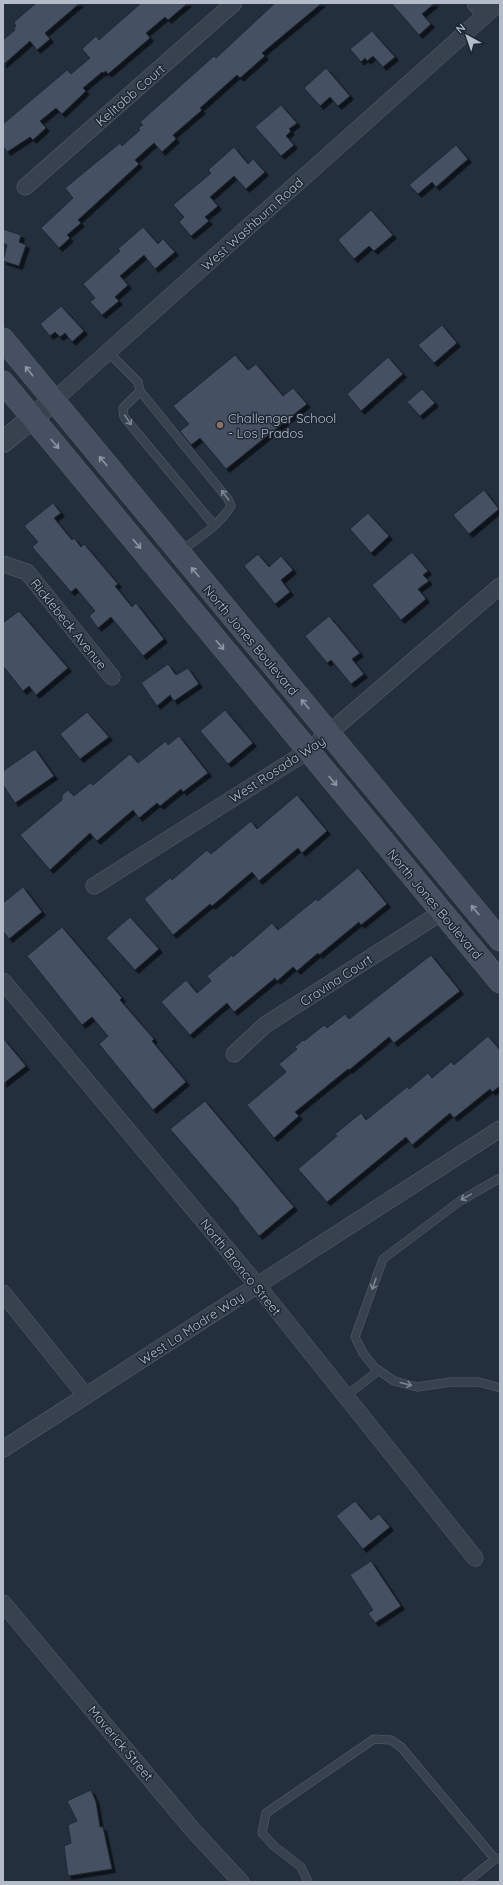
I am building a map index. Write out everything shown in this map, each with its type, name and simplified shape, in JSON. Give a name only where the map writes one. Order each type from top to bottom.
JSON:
[{"type":"main road","name":"North Jones Boulevard","points":[[3,339],[499,938]]},
{"type":"main road","name":"North Jones Boulevard","points":[[3,382],[500,982]]},
{"type":"street","name":"Kelitabb Court","points":[[25,187],[234,3]]},
{"type":"street","points":[[475,3],[485,16]]},
{"type":"street","name":"West Washburn Road","points":[[3,442],[33,419],[499,3]]},
{"type":"street","name":"Ricklebeck Avenue","points":[[3,564],[27,572],[112,677]]},
{"type":"street","name":"West Rosada Way","points":[[94,886],[308,751],[330,734],[500,586]]},
{"type":"street","name":"Cravina Court","points":[[234,1054],[265,1025],[442,912]]},
{"type":"street","name":"North Bronco Street","points":[[3,980],[257,1286],[475,1558]]},
{"type":"street","name":"West La Madre Way","points":[[3,1449],[500,1129]]},
{"type":"street","points":[[3,1292],[86,1396]]},
{"type":"street","name":"Maverick Street","points":[[3,1603],[192,1829],[241,1882]]},
{"type":"lane","points":[[108,352],[138,382],[140,391],[228,499],[231,506],[227,513],[214,525],[179,553]]},
{"type":"lane","points":[[140,391],[123,408],[124,417],[214,525]]},
{"type":"lane","points":[[500,1178],[460,1201],[383,1258],[354,1337],[363,1353],[378,1371],[394,1381],[417,1387],[451,1382],[479,1382],[500,1388]]},
{"type":"lane","points":[[346,1396],[378,1371]]},
{"type":"lane","points":[[308,1882],[301,1867],[274,1846],[262,1833],[266,1813],[374,1740],[391,1740],[401,1747],[498,1859],[467,1882]]},
{"type":"building","points":[[36,3],[80,3],[45,33],[50,39],[37,50],[30,41],[3,65],[3,40],[15,30],[14,28],[16,26],[14,22]]},
{"type":"building","points":[[141,3],[188,3],[168,20],[165,17],[146,33],[150,38],[108,74],[106,71],[103,73],[102,72],[83,88],[86,91],[62,114],[56,108],[40,121],[46,128],[33,140],[30,137],[7,152],[3,146],[3,124],[67,70],[71,74],[90,58],[82,49],[96,36],[99,40]]},
{"type":"building","points":[[275,3],[322,3],[262,53],[265,56],[240,78],[237,75],[200,108],[202,110],[173,135],[176,139],[162,152],[154,143],[135,160],[139,164],[78,220],[81,223],[67,235],[70,238],[59,248],[41,228],[73,198],[65,188],[120,143],[122,146],[140,130],[138,128],[143,125],[140,122],[214,56],[216,58]]},
{"type":"building","points":[[391,3],[435,3],[422,14],[431,24],[419,35]]},
{"type":"building","points":[[372,31],[395,57],[383,67],[373,56],[367,61],[365,58],[361,62],[350,49]]},
{"type":"building","points":[[326,68],[350,96],[338,106],[330,97],[320,106],[304,88]]},
{"type":"building","points":[[281,105],[297,123],[289,129],[291,131],[286,136],[294,145],[281,156],[255,127]]},
{"type":"building","points":[[456,145],[468,159],[436,187],[432,182],[418,194],[409,185]]},
{"type":"building","points":[[234,147],[248,164],[253,159],[265,172],[246,189],[234,176],[210,197],[218,206],[205,217],[209,221],[191,236],[179,222],[184,217],[173,205],[211,173],[208,170]]},
{"type":"building","points":[[371,210],[393,235],[374,251],[369,246],[354,259],[338,240]]},
{"type":"building","points":[[143,227],[158,244],[163,239],[175,252],[155,269],[144,255],[120,276],[128,285],[115,297],[119,301],[102,315],[90,302],[95,298],[83,284],[120,251],[118,249]]},
{"type":"building","points":[[3,229],[21,235],[19,242],[26,245],[19,266],[3,261],[7,245],[3,243]]},
{"type":"building","points":[[61,306],[84,331],[72,342],[65,333],[60,337],[55,332],[50,336],[40,324]]},
{"type":"building","points":[[442,325],[457,343],[434,363],[418,345]]},
{"type":"building","points":[[235,355],[248,370],[256,364],[283,396],[293,388],[307,404],[226,469],[200,438],[191,445],[180,431],[189,424],[173,406]]},
{"type":"building","points":[[388,357],[403,374],[361,411],[347,394]]},
{"type":"building","points":[[422,389],[435,403],[420,416],[407,402]]},
{"type":"building","points":[[484,490],[499,509],[469,534],[453,515]]},
{"type":"building","points":[[53,503],[61,513],[54,518],[72,540],[74,538],[81,547],[84,544],[118,584],[115,586],[132,607],[136,603],[164,639],[143,656],[111,617],[98,628],[89,616],[95,611],[76,588],[71,592],[32,547],[38,542],[24,526]]},
{"type":"building","points":[[368,513],[389,536],[371,553],[350,529]]},
{"type":"building","points":[[412,552],[428,571],[423,575],[429,581],[418,589],[426,599],[401,620],[372,585]]},
{"type":"building","points":[[258,554],[269,567],[281,556],[293,570],[281,580],[290,592],[275,604],[244,566]]},
{"type":"building","points":[[19,611],[68,668],[36,695],[29,686],[23,691],[3,666],[3,623]]},
{"type":"building","points":[[329,616],[360,653],[352,659],[364,674],[351,684],[331,660],[327,663],[305,636]]},
{"type":"building","points":[[168,664],[176,675],[188,668],[199,684],[174,701],[170,695],[157,706],[141,683]]},
{"type":"building","points":[[225,710],[253,743],[228,764],[200,731]]},
{"type":"building","points":[[87,712],[109,737],[80,759],[60,734]]},
{"type":"building","points":[[179,736],[208,773],[183,792],[181,789],[160,806],[157,803],[139,818],[133,810],[97,841],[90,833],[50,870],[20,835],[62,800],[62,795],[68,790],[74,796],[90,783],[93,785],[130,754],[138,763],[166,741],[168,745]]},
{"type":"building","points":[[35,749],[54,776],[15,803],[3,785],[3,771]]},
{"type":"building","points":[[297,795],[327,831],[302,853],[298,848],[259,881],[252,872],[212,906],[210,904],[173,935],[144,899],[170,878],[172,880],[207,850],[211,854],[251,821],[257,829]]},
{"type":"building","points":[[358,868],[387,904],[361,925],[359,922],[297,971],[293,967],[277,981],[275,978],[234,1012],[227,1003],[190,1035],[161,1002],[186,980],[197,993],[211,981],[207,976],[232,955],[233,957],[272,923],[278,930],[316,899],[318,901]]},
{"type":"building","points":[[23,887],[42,912],[9,939],[3,931],[3,903]]},
{"type":"building","points":[[130,917],[159,949],[135,970],[106,938]]},
{"type":"building","points":[[62,927],[122,998],[120,1000],[154,1039],[152,1041],[186,1082],[153,1110],[99,1044],[108,1036],[92,1017],[82,1025],[27,956]]},
{"type":"building","points":[[431,955],[460,991],[394,1043],[389,1037],[349,1070],[348,1069],[295,1112],[299,1116],[274,1138],[247,1105],[286,1072],[279,1064],[297,1049],[295,1047],[303,1040],[304,1041],[324,1025],[327,1028],[345,1014],[349,1019]]},
{"type":"building","points":[[488,1036],[500,1050],[500,1086],[492,1092],[490,1089],[454,1118],[450,1113],[412,1145],[406,1137],[327,1202],[298,1169],[337,1136],[335,1134],[361,1113],[366,1120],[407,1087],[409,1089],[428,1073],[432,1078],[451,1062],[454,1065]]},
{"type":"building","points":[[3,1038],[26,1066],[3,1084]]},
{"type":"building","points":[[205,1101],[294,1207],[259,1236],[238,1210],[239,1209],[170,1129]]},
{"type":"building","points":[[355,1501],[371,1520],[379,1514],[390,1527],[363,1549],[336,1516]]},
{"type":"building","points":[[371,1561],[401,1606],[375,1623],[368,1613],[373,1610],[350,1575]]},
{"type":"building","points":[[91,1790],[96,1802],[100,1827],[103,1827],[112,1869],[68,1876],[64,1846],[71,1843],[68,1825],[77,1821],[67,1801]]},
{"type":"place","name":"Challenger School - Los Prados","points":[[220,425]]}]
